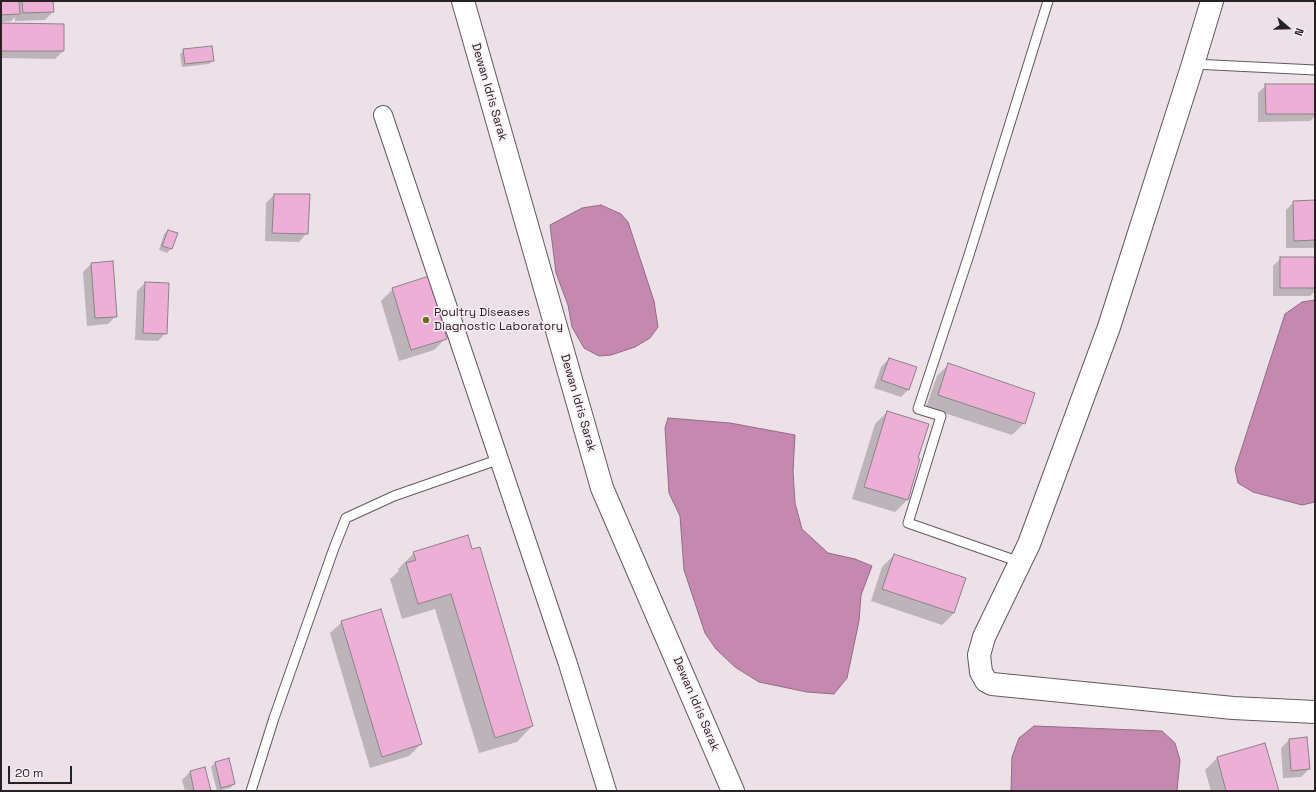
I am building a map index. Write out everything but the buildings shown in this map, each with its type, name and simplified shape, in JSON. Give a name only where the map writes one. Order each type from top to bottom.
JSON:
[{"type":"street","name":"Dewan Idris Sarak","points":[[463,1],[602,488],[733,791]]},
{"type":"street","points":[[1212,1],[1109,327],[1029,544],[984,637],[979,655],[981,672],[986,681],[992,684],[1233,708],[1315,712]]},
{"type":"street","points":[[384,115],[568,664],[607,791]]},
{"type":"lane","points":[[1020,562],[908,524],[941,416],[918,409],[969,255],[1048,1]]},
{"type":"lane","points":[[1193,64],[1315,70]]},
{"type":"lane","points":[[252,791],[274,718],[346,518],[394,496],[500,459]]},
{"type":"shaded area","points":[[601,205],[621,214],[628,222],[654,301],[658,327],[650,338],[635,347],[611,355],[599,356],[584,348],[572,327],[568,305],[556,273],[550,225],[582,208]]},
{"type":"shaded area","points":[[1315,300],[1315,502],[1302,505],[1253,492],[1238,483],[1235,469],[1285,314],[1302,302]]},
{"type":"shaded area","points":[[668,418],[730,423],[795,435],[793,471],[795,503],[802,529],[828,553],[855,559],[872,566],[861,595],[859,621],[847,678],[834,694],[807,692],[759,682],[735,667],[716,649],[705,633],[684,570],[680,516],[669,493],[665,428]]},
{"type":"shaded area","points":[[1034,726],[1162,731],[1175,743],[1180,760],[1177,791],[1011,791],[1012,757],[1019,738]]},
{"type":"place","name":"Poultry Diseases Diagnostic Laboratory","points":[[426,320]]}]
